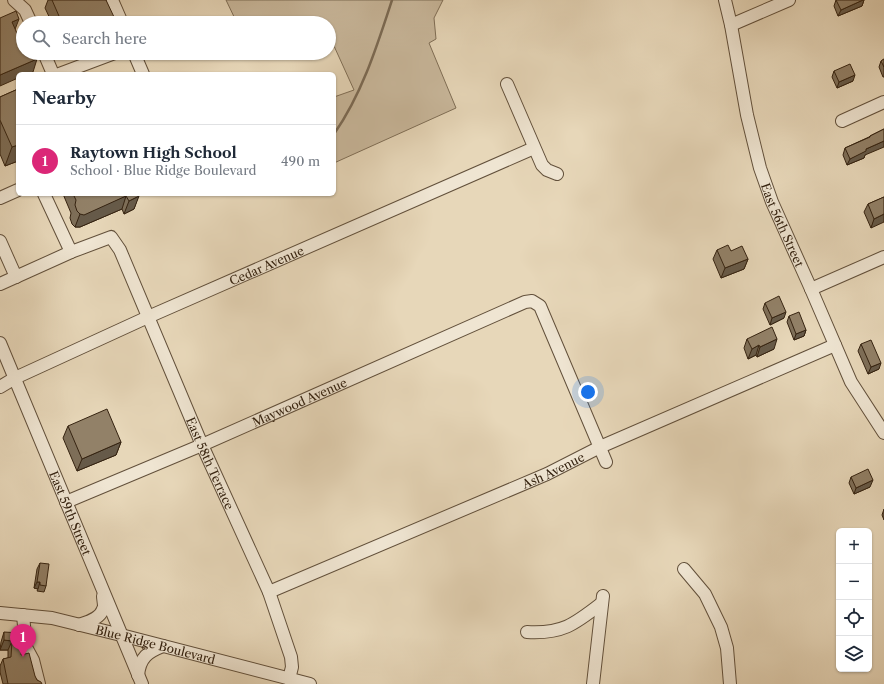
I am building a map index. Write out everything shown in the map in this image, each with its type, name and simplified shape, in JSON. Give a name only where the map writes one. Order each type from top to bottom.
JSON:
[{"type":"street","points":[[14,0],[25,10],[28,16]]},
{"type":"street","points":[[112,0],[119,16]]},
{"type":"street","name":"East 56th Street","points":[[725,0],[747,115],[760,168],[772,202],[850,382],[880,418],[884,433]]},
{"type":"street","points":[[731,25],[789,0]]},
{"type":"street","points":[[47,60],[52,72]]},
{"type":"street","points":[[64,72],[96,60]]},
{"type":"street","points":[[137,60],[142,72]]},
{"type":"street","points":[[507,84],[542,165],[547,170],[557,174]]},
{"type":"street","points":[[842,121],[884,102]]},
{"type":"street","name":"Cedar Avenue","points":[[0,387],[15,378],[148,316],[534,148]]},
{"type":"street","points":[[0,198],[16,191]]},
{"type":"street","points":[[0,284],[71,252],[45,196]]},
{"type":"street","name":"East 58th Terrace","points":[[71,252],[111,237],[120,250],[202,445],[269,592],[291,657],[292,667],[289,679]]},
{"type":"street","points":[[0,241],[16,277]]},
{"type":"street","points":[[811,289],[884,257]]},
{"type":"street","name":"Maywood Avenue","points":[[66,502],[202,445],[525,302],[532,301],[540,306],[600,447]]},
{"type":"street","name":"Ash Avenue","points":[[269,592],[547,474],[600,447],[835,345]]},
{"type":"street","name":"East 59th Street","points":[[1,348],[15,378],[140,679]]},
{"type":"street","points":[[600,447],[606,462]]},
{"type":"street","points":[[684,569],[705,594],[721,627],[727,648],[730,684]]},
{"type":"street","points":[[79,625],[90,622],[98,617],[104,609],[103,591]]},
{"type":"street","points":[[527,632],[545,633],[562,629],[580,620],[603,599],[593,684]]},
{"type":"street","name":"Blue Ridge Boulevard","points":[[0,613],[52,618],[310,684]]},
{"type":"street","points":[[23,615],[26,647],[33,660],[39,684]]},
{"type":"street","points":[[140,679],[139,665],[144,657],[154,650],[164,646]]},
{"type":"shaded area","points":[[226,0],[443,0],[434,18],[436,39],[429,43],[456,108],[336,162],[336,96],[354,90],[336,50],[336,16],[234,16]]},
{"type":"building","points":[[52,0],[106,0],[114,16],[59,16]]},
{"type":"building","points":[[836,0],[863,0],[841,10]]},
{"type":"building","points":[[16,11],[18,16],[16,16],[16,20],[12,22],[16,31],[16,60],[35,60],[0,75],[0,18]]},
{"type":"building","points":[[884,59],[884,67],[881,61]]},
{"type":"building","points":[[850,64],[855,75],[839,82],[834,71]]},
{"type":"building","points":[[16,90],[16,146],[12,147],[0,120],[0,97]]},
{"type":"building","points":[[884,129],[884,141],[866,149],[866,151],[850,159],[845,148]]},
{"type":"building","points":[[74,196],[126,196],[84,215],[77,211],[75,205],[76,200]]},
{"type":"building","points":[[126,196],[139,196],[129,201]]},
{"type":"building","points":[[884,197],[884,214],[874,219],[868,204]]},
{"type":"building","points":[[728,245],[731,251],[742,246],[748,259],[725,268],[717,250]]},
{"type":"building","points":[[779,296],[786,312],[772,318],[765,303]]},
{"type":"building","points":[[799,312],[806,330],[796,334],[789,316]]},
{"type":"building","points":[[772,327],[777,339],[752,349],[747,339]]},
{"type":"building","points":[[871,340],[881,363],[871,367],[861,344]]},
{"type":"building","points":[[107,409],[121,442],[82,459],[68,426]]},
{"type":"building","points":[[868,469],[873,480],[856,488],[851,477]]},
{"type":"building","points":[[40,563],[49,564],[46,586],[40,585],[40,582],[37,582]]},
{"type":"building","points":[[4,632],[20,633],[19,646],[22,646],[21,655],[29,653],[35,676],[42,684],[8,684],[3,659],[11,657],[12,641],[4,640]]},
{"type":"waterway","points":[[336,131],[353,103],[361,86],[392,0]]},
{"type":"place","name":"Raytown High School","points":[[23,657]]}]
